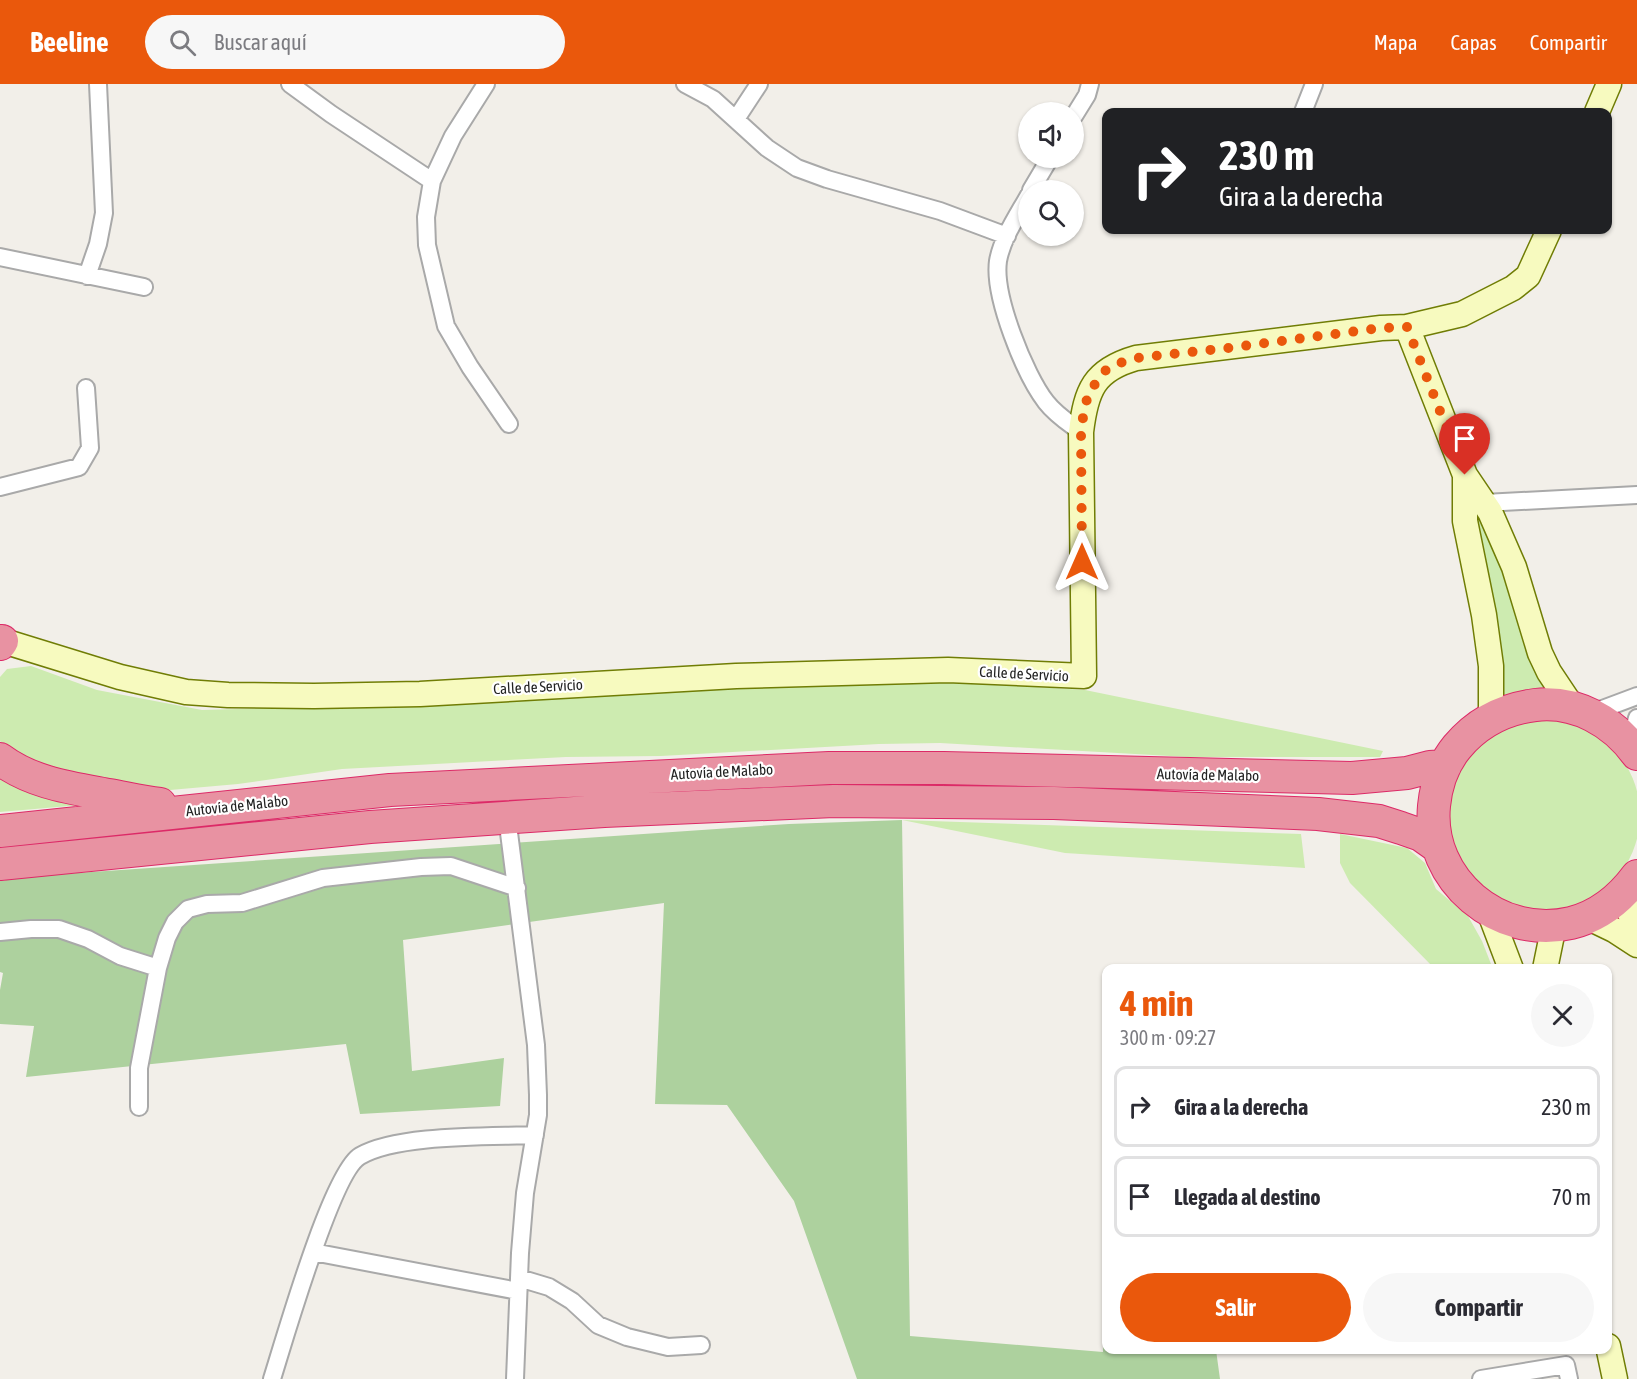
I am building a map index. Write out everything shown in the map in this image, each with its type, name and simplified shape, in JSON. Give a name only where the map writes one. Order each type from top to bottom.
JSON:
[{"type":"highway","points":[[1635,739],[1581,711],[1539,705],[1506,711],[1491,718],[1464,739],[1445,766],[1439,781],[1433,814],[1438,848],[1444,863],[1458,884],[1475,902],[1489,911],[1521,923],[1554,925],[1587,917],[1616,900],[1637,876]]},
{"type":"highway","points":[[0,759],[10,767],[39,780],[75,790],[205,809]]},
{"type":"highway","name":"Autovía de Malabo","points":[[0,831],[390,790],[829,768],[944,768],[1352,778],[1407,773],[1445,766]]},
{"type":"highway","points":[[0,864],[370,827],[604,811],[834,801],[1054,803],[1322,815],[1379,821],[1421,835],[1438,848]]},
{"type":"street","points":[[87,276],[98,244],[104,213],[98,84]]},
{"type":"street","points":[[290,84],[339,120],[432,181]]},
{"type":"street","points":[[486,84],[453,136],[432,181],[426,216],[427,245],[446,326],[470,367],[509,424]]},
{"type":"street","points":[[685,84],[713,99],[766,148],[797,168],[827,179],[940,211],[1008,236]]},
{"type":"street","points":[[736,119],[759,84]]},
{"type":"street","points":[[1083,102],[1090,84]]},
{"type":"street","points":[[1305,108],[1314,84]]},
{"type":"street","points":[[1600,108],[1609,84]]},
{"type":"street","points":[[1018,216],[998,262],[999,285],[1006,314],[1024,365],[1047,404],[1081,432],[1089,392],[1106,370],[1120,363],[1136,358],[1381,328],[1407,327],[1462,314],[1514,288],[1528,276],[1547,234]]},
{"type":"street","points":[[0,257],[144,287]]},
{"type":"street","points":[[1407,327],[1465,475],[1484,503],[1501,535],[1514,567],[1540,653],[1549,672],[1581,711],[1637,696]]},
{"type":"street","points":[[0,487],[79,467],[90,448],[86,388]]},
{"type":"street","name":"Calle de Servicio","points":[[0,642],[120,677],[186,692],[228,695],[420,694],[736,676],[948,670],[1084,676],[1081,432]]},
{"type":"street","points":[[1465,475],[1466,529],[1484,615],[1491,666],[1491,718]]},
{"type":"street","points":[[1484,503],[1637,495]]},
{"type":"street","points":[[507,817],[536,1045],[538,1095],[535,1135],[525,1193],[518,1284],[515,1379]]},
{"type":"street","points":[[139,1107],[139,1068],[158,968],[167,938],[175,922],[188,909],[207,904],[242,903],[323,878],[421,867],[451,866],[517,888]]},
{"type":"street","points":[[1616,900],[1628,909],[1637,929]]},
{"type":"street","points":[[1489,911],[1509,964]]},
{"type":"street","points":[[1587,917],[1614,930],[1637,945]]},
{"type":"street","points":[[1546,964],[1554,925]]},
{"type":"street","points":[[0,932],[31,928],[59,929],[88,939],[120,957],[158,968]]},
{"type":"street","points":[[272,1379],[313,1252],[342,1179],[357,1157],[389,1146],[436,1139],[535,1135]]},
{"type":"street","points":[[313,1252],[549,1287],[572,1301],[598,1325],[627,1337],[668,1347],[701,1345]]},
{"type":"street","points":[[1610,1354],[1616,1379]]},
{"type":"street","points":[[1481,1379],[1566,1365],[1569,1379]]},
{"type":"green space","points":[[1471,501],[1489,529],[1554,693],[1536,689],[1494,701]]},
{"type":"green space","points":[[31,666],[97,690],[202,710],[409,704],[920,680],[1085,690],[1383,751],[1380,757],[1188,757],[940,743],[879,744],[661,756],[566,757],[342,769],[238,784],[170,790],[83,780],[41,767],[6,749],[0,741],[0,677],[7,669]]},
{"type":"green space","points":[[1535,719],[1553,719],[1589,730],[1618,754],[1629,770],[1636,787],[1638,834],[1629,860],[1605,889],[1589,900],[1572,907],[1553,911],[1535,911],[1499,900],[1470,876],[1459,860],[1452,843],[1448,824],[1448,806],[1459,770],[1483,741],[1499,730],[1516,723]]},
{"type":"green space","points":[[0,767],[115,802],[0,812]]},
{"type":"green space","points":[[902,820],[1301,834],[1305,868],[1065,853]]},
{"type":"green space","points":[[902,820],[910,1336],[1102,1352],[1102,1354],[1217,1354],[1220,1379],[857,1379],[794,1201],[727,1105],[655,1104],[664,903],[403,940],[412,1071],[504,1058],[500,1106],[360,1114],[346,1044],[26,1077],[34,1026],[0,1024],[0,990],[3,973],[0,972],[0,881],[33,876],[789,824]]},
{"type":"green space","points":[[1340,834],[1407,848],[1425,863],[1436,889],[1468,916],[1482,941],[1491,964],[1430,964],[1350,883],[1340,863]]},
{"type":"route","points":[[1082,562],[1081,432],[1084,410],[1089,392],[1106,370],[1136,358],[1381,328],[1407,327],[1465,475]]}]
